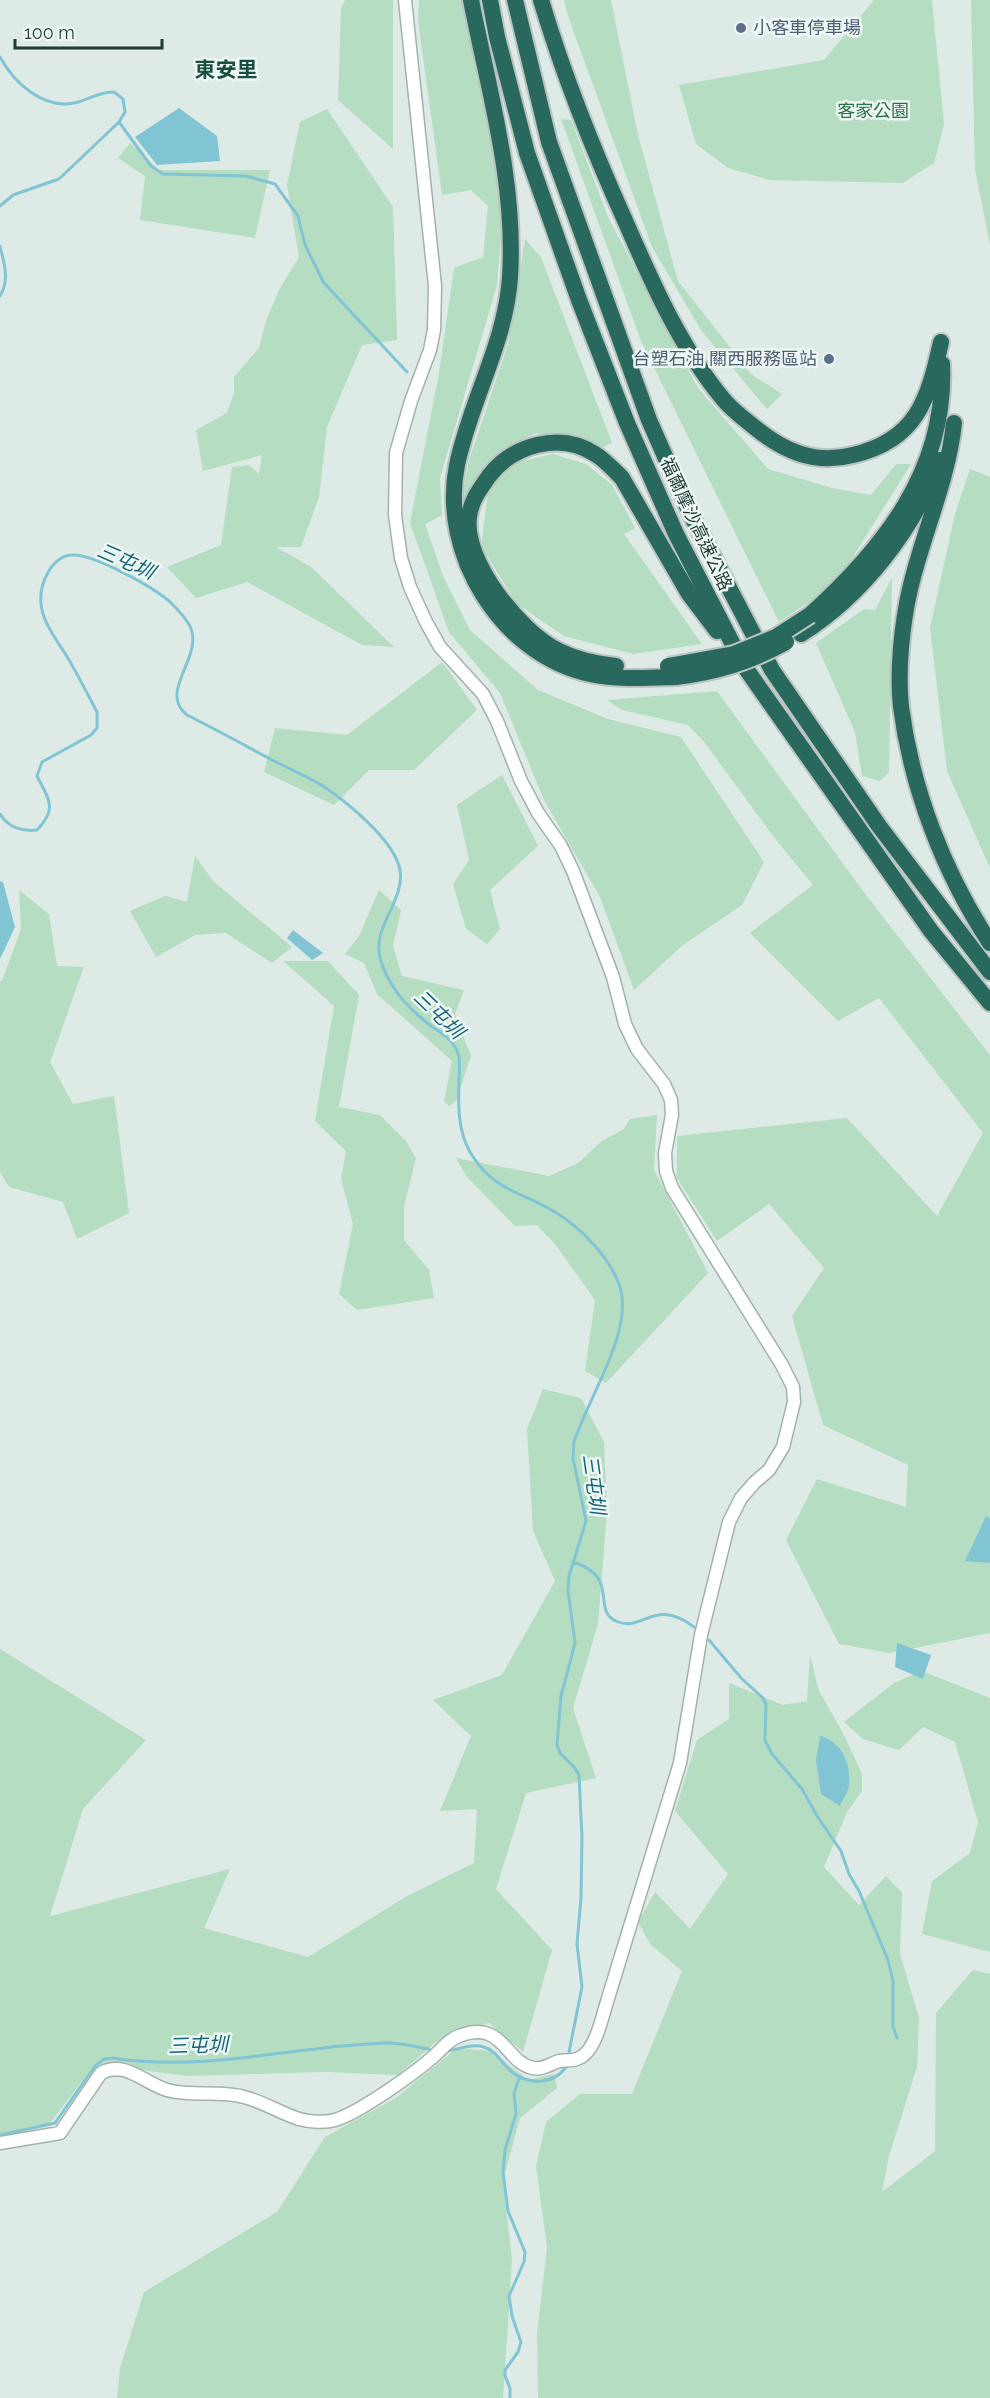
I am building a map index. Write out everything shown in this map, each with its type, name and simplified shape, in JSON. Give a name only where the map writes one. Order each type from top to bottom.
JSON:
[{"type":"highway","points":[[471,0],[506,169],[512,229],[510,281],[500,331],[465,432],[456,467],[454,491],[457,521],[466,562],[484,597],[505,625],[521,640],[550,659],[589,674],[648,678],[734,654],[776,637],[810,615],[850,579],[883,540],[907,504],[927,459],[938,421],[943,386],[941,342],[931,387],[918,413],[902,432],[882,446],[843,458],[815,458],[789,451],[740,416],[723,400],[694,358],[652,283],[603,170],[541,0]]},
{"type":"highway","name":"福爾摩沙高速公路","points":[[490,0],[497,38],[527,153],[579,300],[627,423],[676,534],[744,666],[924,922],[990,1003]]},
{"type":"highway","name":"福爾摩沙高速公路","points":[[515,0],[549,142],[649,420],[690,513],[772,669],[879,826],[990,972]]},
{"type":"highway","points":[[744,666],[689,594],[622,478],[593,452],[551,442],[535,445],[515,453],[497,466],[474,497],[469,515],[468,533],[477,562],[492,587],[512,611],[557,650],[598,664],[672,672],[710,673],[738,665],[761,656],[801,634],[832,612],[858,589],[910,521],[937,467],[954,423],[951,452],[910,590],[901,650],[901,705],[912,766],[929,819],[951,873],[990,943]]},
{"type":"street","points":[[0,2142],[60,2133],[101,2073],[111,2067],[123,2068],[152,2085],[168,2091],[242,2096],[300,2120],[323,2122],[351,2114],[460,2035],[481,2033],[492,2035],[524,2064],[534,2068],[581,2057],[588,2051],[606,2005],[680,1763],[701,1635],[729,1522],[741,1498],[777,1460],[783,1447],[794,1402],[793,1387],[782,1365],[672,1188],[666,1171],[664,1153],[672,1115],[672,1100],[664,1084],[637,1049],[625,1024],[613,977],[573,871],[561,846],[538,813],[521,781],[497,721],[483,694],[440,646],[426,622],[410,587],[401,558],[394,515],[396,453],[411,401],[430,350],[434,330],[435,286],[405,0]]},
{"type":"green space","points":[[345,0],[393,0],[393,149],[338,100],[341,8]]},
{"type":"green space","points":[[419,0],[461,0],[478,73],[503,209],[497,285],[440,478],[442,515],[425,524],[443,576],[470,630],[538,690],[608,719],[681,737],[764,862],[742,905],[683,945],[634,990],[600,897],[544,800],[500,693],[449,632],[410,523],[439,373],[454,268],[483,257],[488,206],[471,190],[442,195],[418,21]]},
{"type":"green space","points":[[564,0],[611,0],[638,135],[678,281],[751,374],[782,394],[767,409],[701,330],[652,247]]},
{"type":"green space","name":"客家公園","points":[[874,0],[932,0],[944,124],[934,163],[903,183],[770,180],[728,168],[696,144],[679,85],[824,60]]},
{"type":"green space","points":[[971,0],[990,0],[990,245],[975,169]]},
{"type":"green space","points":[[327,109],[393,207],[397,340],[362,345],[327,427],[319,497],[301,547],[276,547],[311,567],[394,647],[362,645],[247,582],[196,598],[167,567],[221,545],[232,467],[249,465],[259,474],[262,455],[203,471],[196,430],[227,413],[234,393],[234,377],[259,348],[266,321],[279,290],[299,257],[287,185],[300,122]]},
{"type":"green space","points":[[561,119],[571,120],[608,217],[698,388],[768,469],[832,488],[871,495],[896,464],[911,464],[836,584],[779,622],[641,341]]},
{"type":"green space","points":[[130,143],[159,170],[270,170],[255,238],[140,220],[145,176],[118,158]]},
{"type":"green space","points":[[525,239],[541,257],[612,443],[604,447],[536,433],[509,446],[463,506],[462,498],[469,460],[508,344]]},
{"type":"green space","points":[[553,454],[586,464],[612,485],[635,528],[624,534],[702,644],[633,654],[564,636],[517,604],[481,546],[488,493],[510,464]]},
{"type":"green space","points":[[970,469],[990,477],[990,868],[947,771],[930,628],[955,514]]},
{"type":"green space","points":[[892,578],[889,772],[880,781],[862,776],[855,732],[816,643],[864,609],[875,610]]},
{"type":"green space","points":[[442,662],[477,710],[414,770],[369,770],[334,805],[264,772],[275,728],[347,735]]},
{"type":"green space","points":[[717,691],[863,891],[990,1055],[990,1633],[890,1653],[839,1644],[786,1540],[817,1479],[906,1507],[908,1465],[823,1425],[792,1316],[824,1268],[769,1204],[717,1241],[677,1178],[677,1136],[847,1118],[937,1216],[983,1133],[879,998],[838,1021],[750,933],[813,885],[773,836],[705,743],[688,725],[622,710],[607,700]]},
{"type":"green space","points":[[502,775],[538,846],[490,890],[500,929],[487,944],[466,929],[453,884],[469,860],[457,805]]},
{"type":"green space","points":[[195,856],[214,882],[292,947],[272,963],[226,933],[195,935],[156,957],[130,911],[165,896],[187,902]]},
{"type":"green space","points":[[19,890],[49,914],[57,966],[84,967],[50,1062],[73,1104],[114,1096],[129,1213],[77,1239],[63,1202],[9,1187],[0,1172],[0,981],[2,981],[21,929]]},
{"type":"green space","points":[[379,890],[401,910],[393,946],[402,976],[464,990],[455,1014],[471,1056],[456,1101],[449,1106],[444,1101],[452,1061],[377,994],[364,963],[345,954],[359,936]]},
{"type":"green space","points":[[283,961],[328,961],[359,995],[339,1107],[380,1115],[406,1141],[416,1158],[404,1207],[404,1240],[429,1270],[434,1298],[357,1310],[339,1294],[353,1224],[341,1179],[346,1151],[315,1121],[334,1006]]},
{"type":"green space","points":[[657,1115],[654,1170],[708,1273],[606,1383],[585,1371],[595,1300],[555,1244],[537,1225],[515,1226],[467,1177],[456,1158],[549,1176],[578,1163],[602,1141],[624,1129],[630,1119]]},
{"type":"green space","points":[[543,1389],[581,1398],[604,1442],[607,1513],[598,1624],[573,1708],[596,1778],[526,1793],[496,1889],[552,1950],[523,2052],[489,2023],[441,2038],[398,2075],[326,2072],[188,2076],[95,2064],[51,2122],[0,2140],[0,1649],[146,1740],[83,1809],[50,1916],[230,1869],[204,1928],[308,1957],[409,1895],[474,1863],[477,1809],[440,1811],[471,1736],[433,1700],[502,1675],[555,1581],[533,1531],[527,1429]]},
{"type":"green space","points":[[810,1654],[818,1689],[843,1733],[862,1774],[862,1791],[847,1812],[824,1867],[859,1905],[886,1876],[902,1893],[900,1954],[919,2018],[917,2067],[889,2156],[882,2192],[935,2151],[936,2013],[973,1970],[990,1974],[990,2398],[538,2398],[537,2334],[547,2247],[536,2166],[546,2122],[580,2094],[632,2094],[682,1971],[651,1945],[638,1922],[655,1892],[690,1929],[728,1874],[675,1811],[697,1740],[729,1719],[729,1683],[783,1705],[807,1701]]},
{"type":"green space","points":[[922,1671],[990,1698],[990,1952],[922,1934],[932,1881],[970,1853],[978,1822],[955,1742],[923,1727],[899,1750],[863,1739],[844,1722],[894,1683]]},
{"type":"green space","points":[[457,2048],[491,2051],[528,2080],[554,2074],[557,2088],[520,2118],[503,2180],[512,2260],[503,2398],[117,2398],[120,2368],[144,2292],[277,2212],[325,2137],[396,2098]]},
{"type":"water","points":[[179,108],[217,136],[220,161],[157,165],[135,137]]},
{"type":"water","points":[[0,881],[3,882],[15,927],[0,959]]},
{"type":"water","points":[[293,930],[323,953],[312,960],[287,938]]},
{"type":"water","points":[[986,1516],[990,1519],[990,1563],[965,1561]]},
{"type":"water","points":[[897,1643],[931,1655],[923,1679],[895,1667]]},
{"type":"water","points":[[820,1736],[834,1743],[846,1760],[849,1787],[840,1806],[821,1794],[816,1760]]},
{"type":"waterway","name":"三屯圳","points":[[0,57],[21,85],[41,98],[62,104],[114,92],[123,99],[125,112],[119,122],[59,179],[13,195],[0,206]]},
{"type":"waterway","points":[[119,122],[151,166],[163,174],[246,176],[275,184],[298,216],[305,245],[324,283],[407,372]]},
{"type":"waterway","name":"三屯圳","points":[[0,246],[5,278],[0,296]]},
{"type":"waterway","name":"三屯圳","points":[[0,814],[16,828],[37,830],[48,816],[49,810],[48,798],[37,776],[42,762],[91,735],[97,728],[97,712],[73,666],[48,626],[42,611],[42,587],[53,565],[66,556],[83,556],[126,574],[167,599],[184,618],[192,632],[193,643],[178,687],[179,706],[187,715],[323,786],[369,823],[396,859],[400,870],[400,881],[394,903],[380,935],[380,958],[388,978],[400,996],[423,1019],[447,1037],[458,1053],[460,1118],[463,1135],[470,1152],[488,1175],[498,1183],[555,1212],[575,1226],[594,1244],[615,1276],[620,1287],[623,1305],[621,1324],[607,1365],[580,1425],[574,1442],[573,1458],[586,1521],[569,1576],[568,1591],[575,1643],[561,1696],[557,1745],[560,1753],[579,1775],[582,1837],[581,1898],[577,1944],[582,1987],[569,2052]]},
{"type":"waterway","points":[[573,1562],[588,1568],[596,1576],[601,1584],[605,1609],[616,1621],[625,1624],[634,1623],[650,1617],[669,1615],[680,1618],[694,1627]]},
{"type":"waterway","points":[[709,1640],[742,1679],[762,1697],[766,1704],[765,1740],[772,1754],[802,1789],[841,1851],[888,1960],[893,1981],[893,2026],[897,2038]]},
{"type":"waterway","name":"三屯圳","points":[[0,2135],[55,2123],[95,2066],[104,2059],[182,2062],[388,2043],[429,2049]]},
{"type":"waterway","name":"三屯圳","points":[[448,2051],[471,2046],[484,2047],[496,2055],[512,2072],[533,2081],[547,2080],[561,2073],[566,2067]]},
{"type":"waterway","points":[[510,2398],[505,2370],[518,2352],[521,2342],[512,2316],[509,2296],[524,2262],[525,2252],[508,2211],[503,2172],[505,2150],[516,2114],[514,2093],[520,2076]]},
{"type":"place","name":"小客車停車場","points":[[741,28]]},
{"type":"place","name":"台塑石油 關西服務區站","points":[[829,359]]},
{"type":"district","name":"東安里","points":[[226,70]]}]
